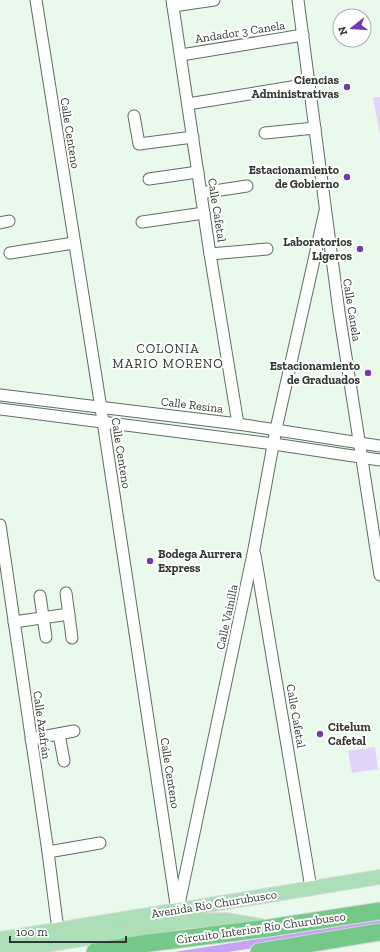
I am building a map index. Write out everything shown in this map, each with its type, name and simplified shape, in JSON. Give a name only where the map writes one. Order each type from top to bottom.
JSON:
[{"type":"highway","name":"Circuito Interior Río Churubusco","points":[[95,952],[142,944],[269,928],[380,911]]},
{"type":"highway","name":"Circuito Interior Río Churubusco","points":[[259,952],[380,932]]},
{"type":"main road","name":"Avenida Río Churubusco","points":[[0,940],[380,877]]},
{"type":"main road","points":[[5,952],[189,921],[225,920],[269,928]]},
{"type":"street","name":"Calle Centeno","points":[[36,0],[101,408],[177,911]]},
{"type":"street","points":[[173,3],[214,0]]},
{"type":"street","name":"Calle Canela","points":[[298,0],[339,312],[380,575]]},
{"type":"street","name":"Calle Cafetal","points":[[173,3],[210,254],[238,424]]},
{"type":"street","name":"Andador 3 Canela","points":[[181,55],[303,35]]},
{"type":"street","points":[[188,104],[310,84]]},
{"type":"street","points":[[134,116],[139,144],[193,137]]},
{"type":"street","points":[[265,133],[315,128]]},
{"type":"street","points":[[149,179],[198,172]]},
{"type":"street","points":[[201,194],[248,186]]},
{"type":"street","name":"Calle Vainilla","points":[[177,911],[254,549],[276,430],[325,212]]},
{"type":"street","points":[[142,222],[204,213]]},
{"type":"street","points":[[10,253],[74,243]]},
{"type":"street","points":[[210,254],[267,249]]},
{"type":"street","name":"Calle Resina","points":[[0,395],[238,424],[380,446]]},
{"type":"street","points":[[0,409],[274,444],[380,460]]},
{"type":"street","name":"Calle Azafrán","points":[[0,525],[58,930]]},
{"type":"street","name":"Calle Cafetal","points":[[254,549],[311,888]]},
{"type":"street","points":[[66,594],[72,638]]},
{"type":"street","points":[[40,596],[46,637]]},
{"type":"street","points":[[14,622],[69,614]]},
{"type":"street","points":[[31,739],[74,732]]},
{"type":"street","points":[[60,734],[64,761]]},
{"type":"street","points":[[48,852],[100,843]]},
{"type":"shaded area","points":[[380,97],[380,135],[373,98]]},
{"type":"shaded area","points":[[375,747],[378,769],[352,773],[348,751]]},
{"type":"shaded area","points":[[380,920],[380,929],[228,952],[174,952]]},
{"type":"place","name":"Ciencias Administrativas","points":[[347,87]]},
{"type":"place","name":"Estacionamiento de Gobierno","points":[[347,177]]},
{"type":"place","name":"Laboratorios Ligeros","points":[[360,249]]},
{"type":"place","name":"Estacionamiento de Graduados","points":[[368,373]]},
{"type":"place","name":"Bodega Aurrera Express","points":[[150,561]]},
{"type":"place","name":"Citelum Cafetal","points":[[320,734]]},
{"type":"district","name":"COLONIA MARIO MORENO","points":[[168,356]]}]
